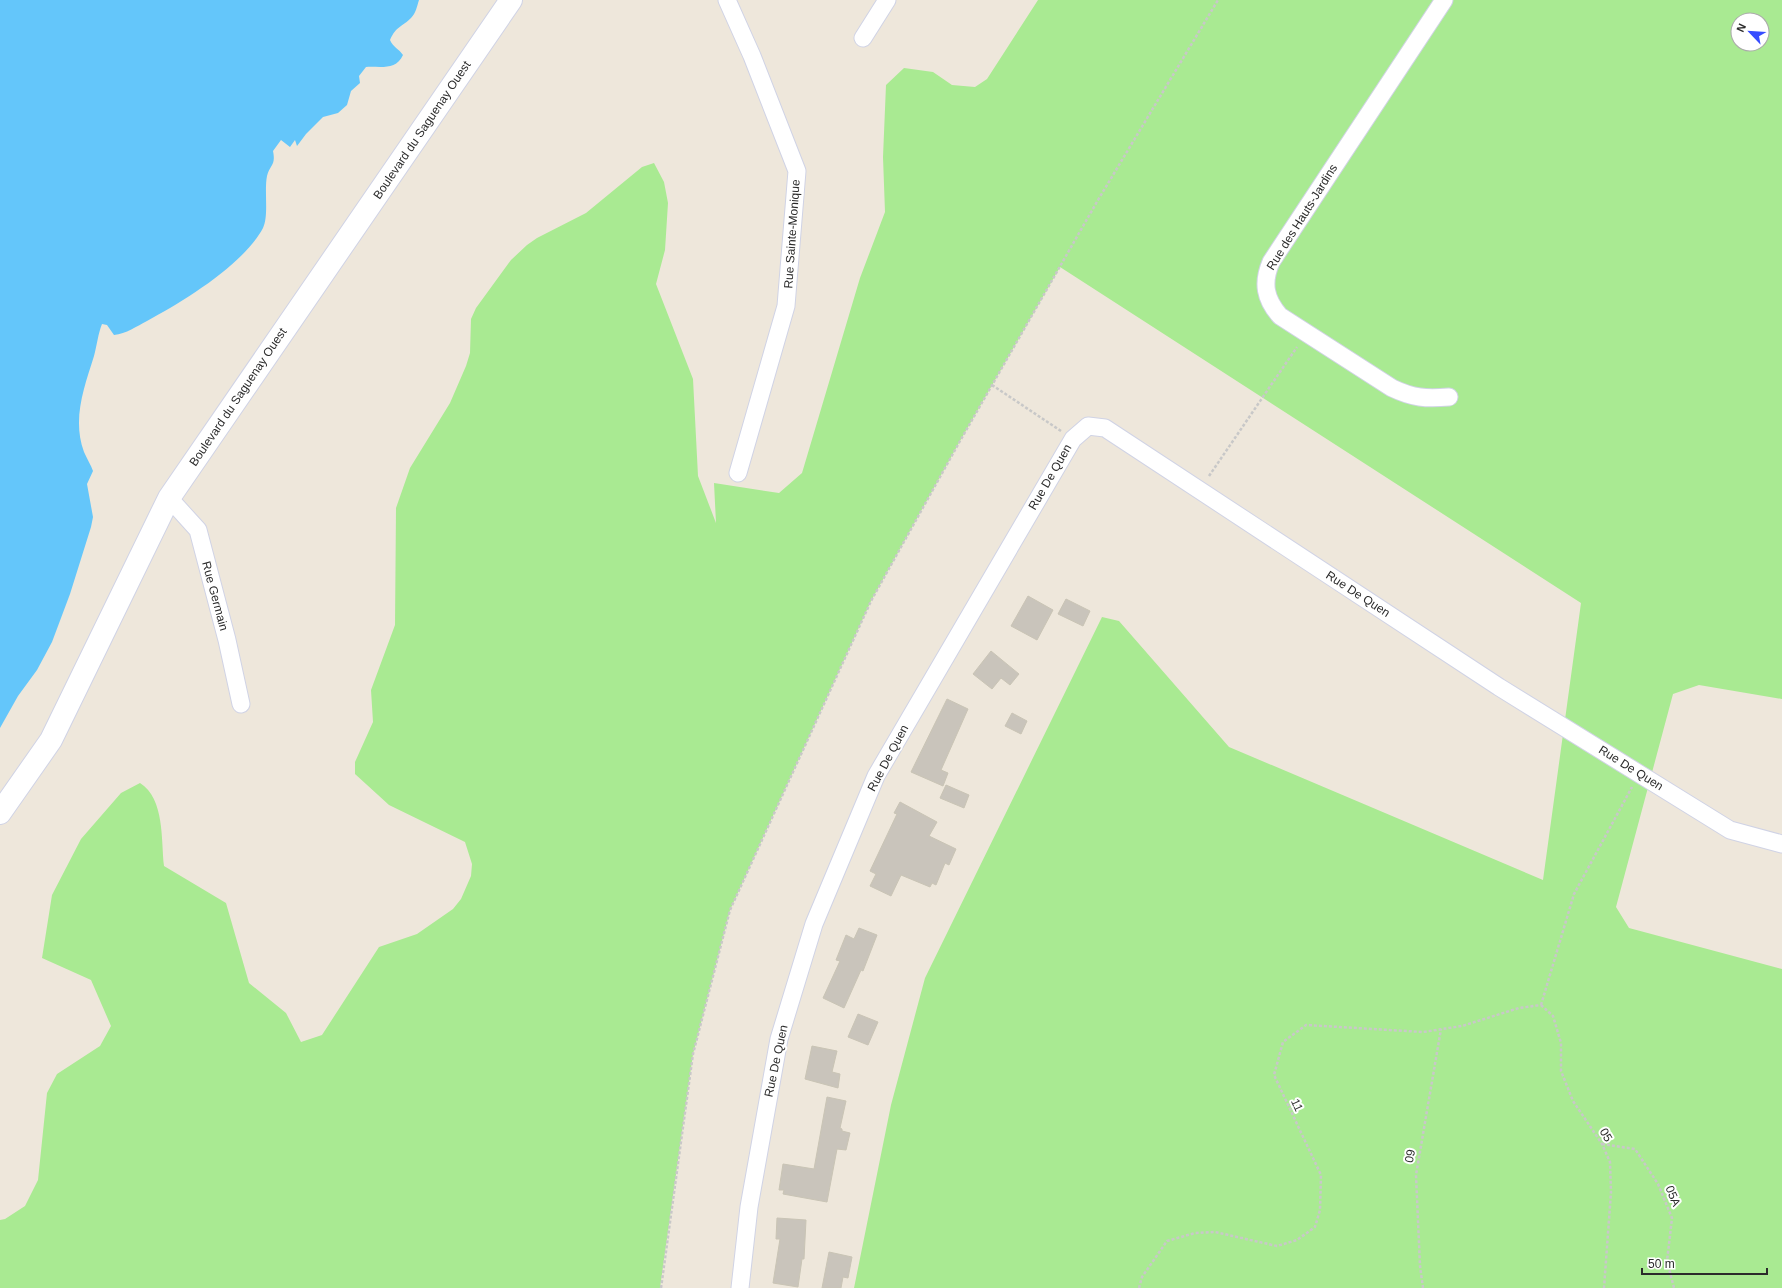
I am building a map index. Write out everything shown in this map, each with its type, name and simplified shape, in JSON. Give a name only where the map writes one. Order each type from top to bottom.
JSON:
[{"type":"main road","name":"Boulevard du Saguenay Ouest","points":[[0,813],[51,740],[169,498],[511,0]]},
{"type":"street","name":"Rue Sainte-Monique","points":[[728,0],[752,56],[797,171],[786,306],[738,474]]},
{"type":"street","points":[[863,38],[887,0]]},
{"type":"street","name":"Rue des Hauts-Jardins","points":[[1444,0],[1334,166],[1266,273],[1265,285],[1267,297],[1272,308],[1280,316],[1392,388],[1409,396],[1428,399],[1449,397]]},
{"type":"street","name":"Rue De Quen","points":[[740,1288],[749,1207],[779,1039],[814,924],[876,776],[1073,438],[1088,426],[1104,428],[1499,687],[1730,830],[1782,844]]},
{"type":"street","name":"Rue Germain","points":[[169,498],[198,530],[227,640],[241,704]]},
{"type":"path","points":[[661,1288],[693,1054],[730,910],[871,601],[1098,200],[1218,0]]},
{"type":"path","points":[[1200,490],[1306,333]]},
{"type":"path","points":[[992,385],[1073,438]]},
{"type":"path","points":[[1541,1005],[1574,894],[1639,773]]},
{"type":"path","name":"11","points":[[1139,1288],[1142,1277],[1167,1241],[1195,1233],[1214,1232],[1277,1246],[1297,1240],[1315,1227],[1320,1210],[1321,1176],[1274,1075],[1283,1042],[1306,1025],[1423,1032],[1462,1026],[1519,1008],[1541,1005]]},
{"type":"path","name":"05","points":[[1541,1005],[1553,1016],[1562,1043],[1561,1071],[1573,1101],[1602,1144],[1610,1162],[1611,1192],[1604,1288]]},
{"type":"path","name":"09","points":[[1423,1288],[1420,1266],[1416,1175],[1441,1029]]},
{"type":"path","name":"05A","points":[[1602,1144],[1635,1149],[1658,1184],[1672,1218],[1666,1261],[1674,1288]]},
{"type":"green space","points":[[1038,0],[1782,0],[1782,699],[1699,685],[1673,694],[1616,907],[1629,928],[1782,969],[1782,1288],[854,1288],[891,1105],[925,978],[1102,617],[1119,621],[1229,747],[1543,880],[1581,603],[1060,267],[960,441],[871,601],[730,910],[693,1054],[660,1288],[0,1288],[0,1220],[5,1219],[25,1206],[38,1180],[47,1093],[57,1074],[100,1046],[111,1026],[91,980],[42,958],[52,895],[81,839],[121,793],[140,783],[148,790],[158,809],[162,833],[164,866],[226,903],[249,983],[286,1013],[301,1042],[322,1035],[379,947],[417,934],[453,909],[461,899],[471,876],[472,864],[465,842],[389,805],[355,774],[355,762],[373,722],[371,690],[395,625],[396,508],[410,468],[450,403],[466,366],[470,353],[471,319],[476,308],[511,260],[537,238],[586,213],[642,167],[654,163],[664,182],[668,203],[665,250],[656,284],[693,379],[698,476],[716,523],[714,483],[779,493],[802,473],[860,278],[885,212],[883,157],[886,85],[904,68],[933,72],[952,85],[975,87],[987,79]]},
{"type":"water","points":[[0,0],[419,0],[413,16],[397,29],[390,40],[403,55],[400,60],[392,66],[366,67],[359,76],[360,83],[351,91],[347,105],[338,113],[323,117],[306,134],[297,146],[295,140],[290,147],[281,140],[273,151],[274,160],[268,172],[266,182],[265,223],[254,242],[242,255],[195,293],[131,330],[114,335],[107,325],[102,324],[83,392],[79,416],[79,428],[84,452],[93,471],[87,484],[93,517],[91,527],[70,594],[52,642],[37,670],[18,696],[0,728]]},
{"type":"building","points":[[1028,596],[1053,610],[1037,640],[1011,626]]},
{"type":"building","points":[[1066,599],[1090,611],[1083,626],[1058,614]]},
{"type":"building","points":[[991,651],[1019,674],[1010,685],[1001,678],[992,689],[973,674]]},
{"type":"building","points":[[947,699],[968,709],[941,770],[948,773],[943,786],[911,772]]},
{"type":"building","points":[[1012,713],[1027,721],[1021,734],[1005,726]]},
{"type":"building","points":[[946,785],[969,795],[964,808],[940,798]]},
{"type":"building","points":[[900,802],[937,822],[929,836],[956,849],[949,865],[945,863],[936,885],[932,883],[930,887],[901,875],[891,896],[870,886],[876,874],[870,871],[897,814],[894,813]]},
{"type":"building","points":[[859,928],[877,935],[863,971],[861,970],[844,1008],[823,998],[840,961],[836,960],[846,935],[854,939]]},
{"type":"building","points":[[858,1014],[878,1022],[868,1045],[848,1037]]},
{"type":"building","points":[[812,1046],[837,1051],[832,1072],[840,1074],[838,1088],[805,1079]]},
{"type":"building","points":[[827,1097],[846,1101],[840,1128],[842,1131],[850,1133],[846,1150],[837,1149],[827,1202],[783,1194],[784,1190],[779,1190],[783,1164],[814,1169]]},
{"type":"building","points":[[777,1218],[806,1220],[804,1259],[802,1259],[798,1287],[773,1283],[780,1239],[776,1239]]},
{"type":"building","points":[[829,1252],[852,1257],[848,1278],[843,1277],[841,1288],[822,1288]]}]
